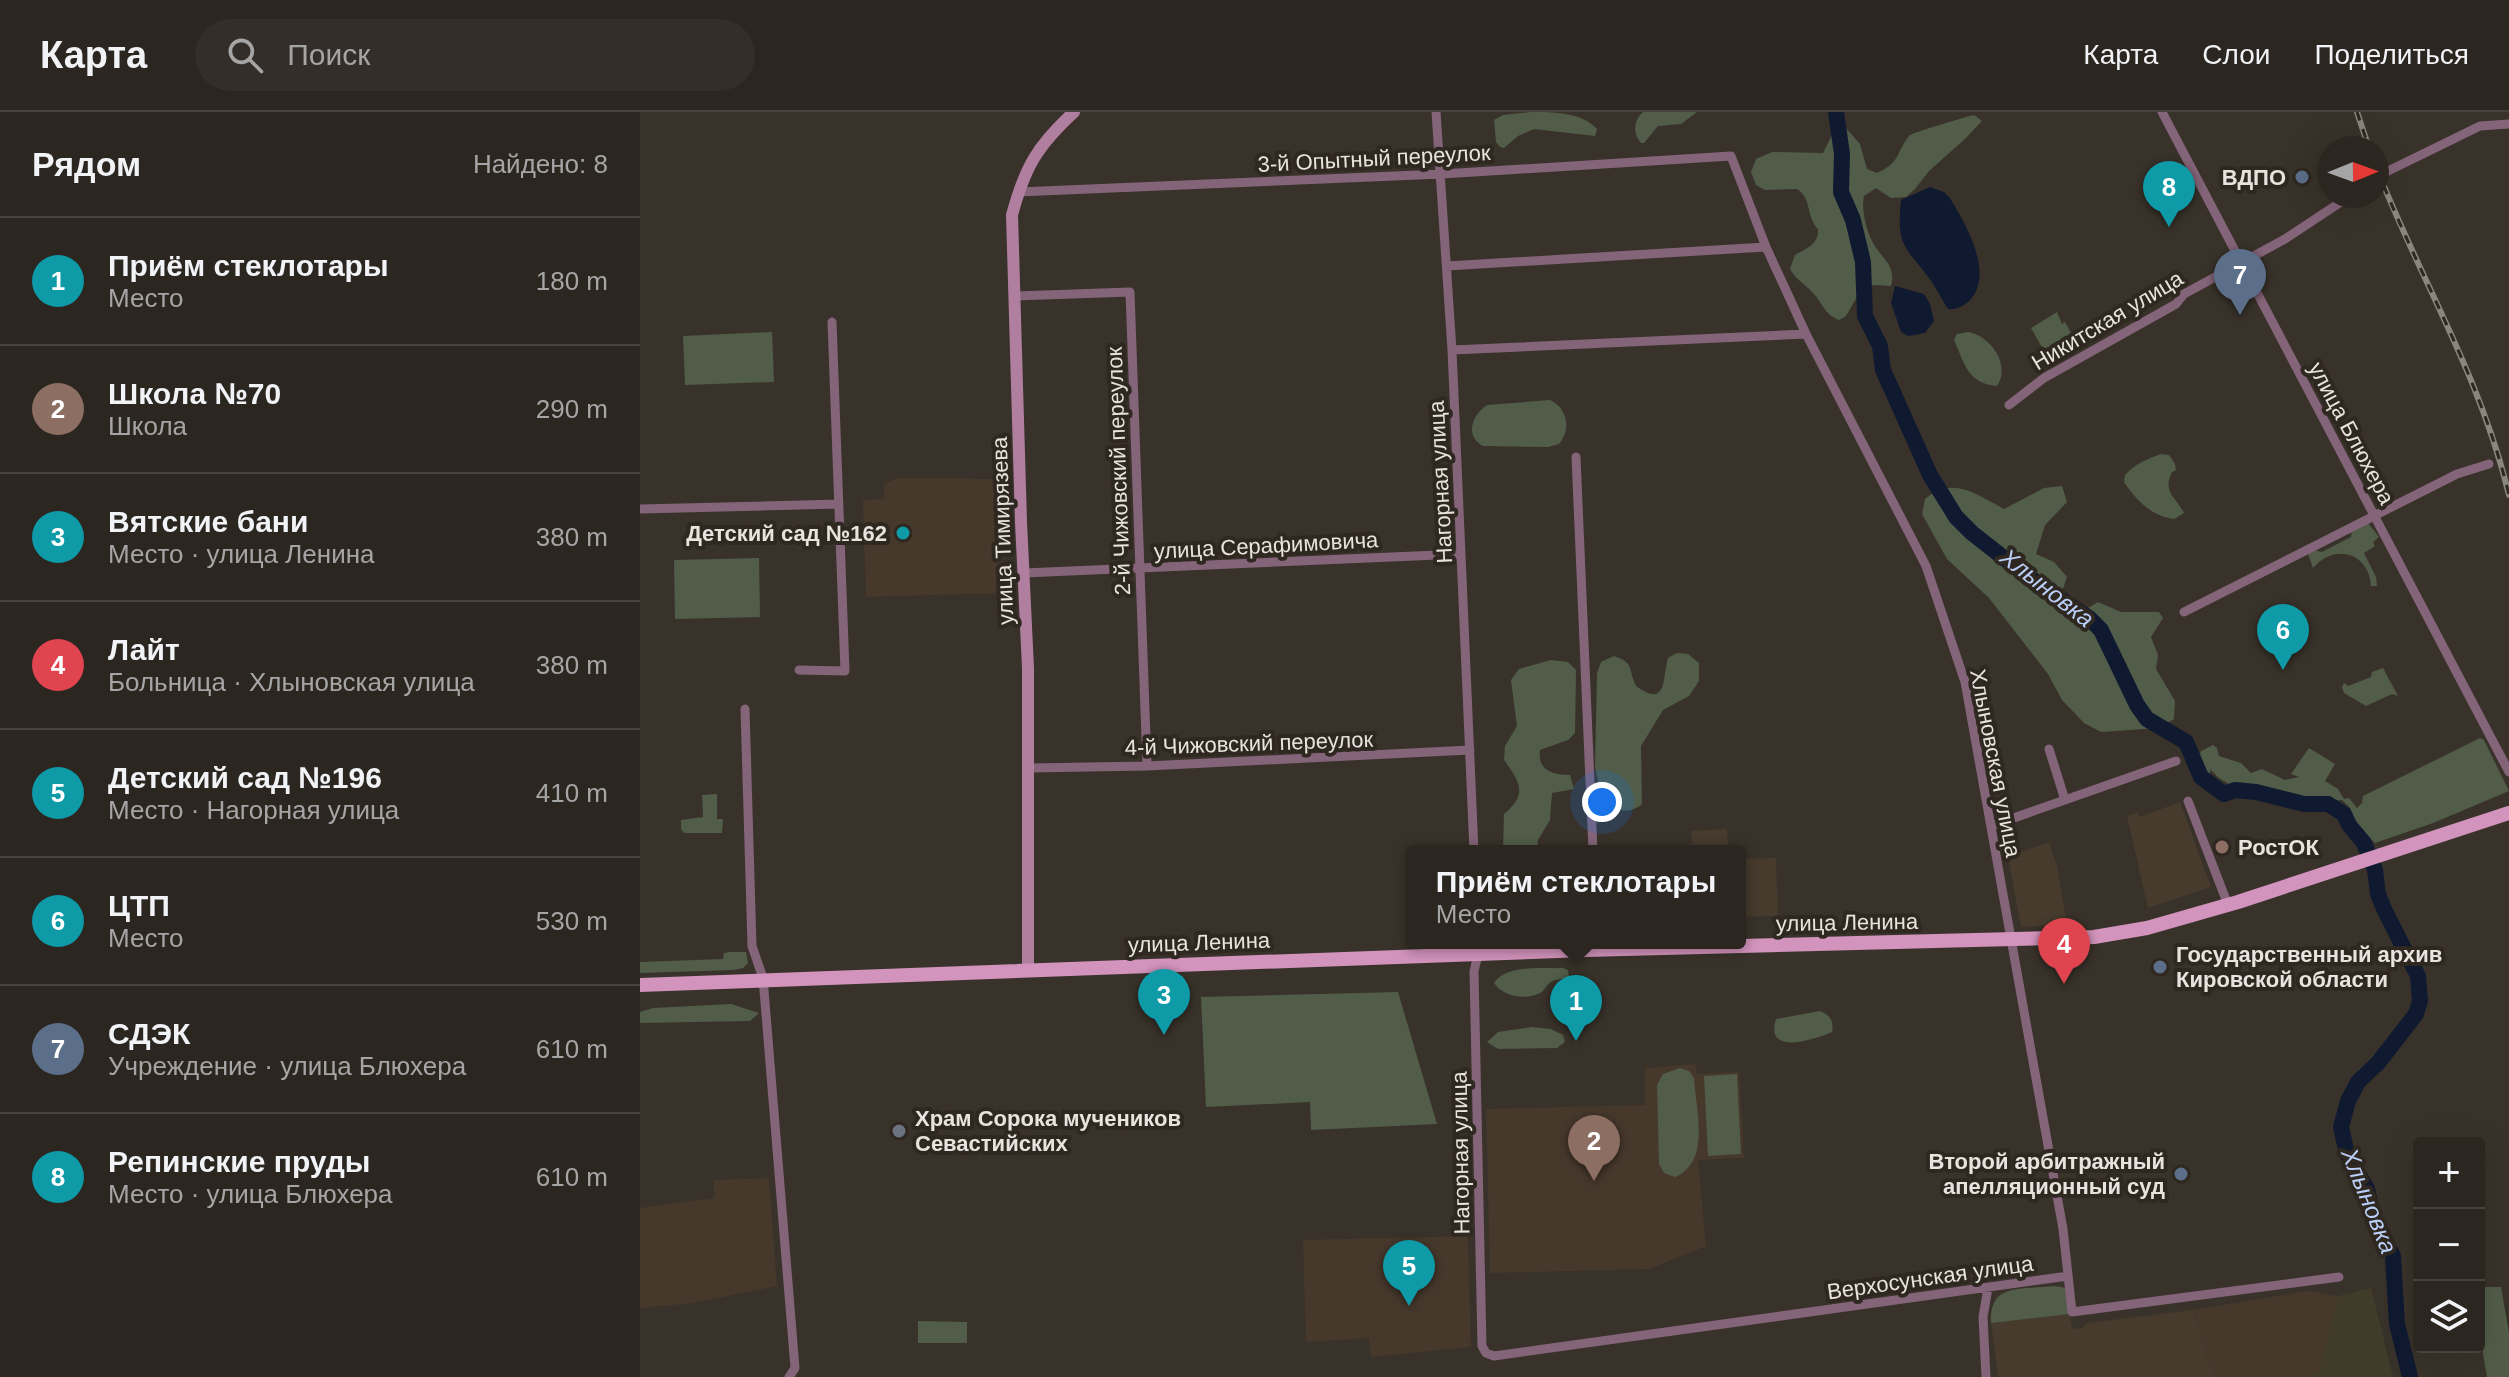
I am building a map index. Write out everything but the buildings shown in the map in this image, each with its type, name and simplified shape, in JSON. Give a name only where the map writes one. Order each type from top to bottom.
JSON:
[{"type":"main road","name":"улица Тимирязева","points":[[1028,970],[1029,768],[1012,215],[1026,169],[1037,151],[1074,112]]},
{"type":"main road","name":"улица Ленина","points":[[1746,944],[2094,937],[2147,928],[2228,905],[2509,813]]},
{"type":"main road","name":"улица Ленина","points":[[640,985],[1478,949]]},
{"type":"street","name":"Нагорная улица","points":[[1436,112],[1452,350],[1474,845]]},
{"type":"street","name":"улица Блюхера","points":[[2162,112],[2509,772]]},
{"type":"street","points":[[2389,171],[2480,126],[2509,124]]},
{"type":"street","name":"3-й Опытный переулок","points":[[1018,192],[1442,174],[1731,156]]},
{"type":"street","name":"Хлыновская улица","points":[[1731,156],[1766,247],[1806,334],[1926,566],[1968,691],[2063,1229],[2068,1276]]},
{"type":"street","name":"Никитская улица","points":[[2009,405],[2044,378],[2176,304],[2184,294],[2333,208]]},
{"type":"street","points":[[1447,266],[1766,247]]},
{"type":"street","name":"2-й Чижовский переулок","points":[[1014,296],[1130,292],[1147,766]]},
{"type":"street","points":[[799,670],[845,671],[832,322]]},
{"type":"street","points":[[1452,350],[1806,334]]},
{"type":"street","points":[[1576,457],[1593,845]]},
{"type":"street","points":[[2184,612],[2374,514],[2457,474],[2489,464]]},
{"type":"street","points":[[640,509],[839,504]]},
{"type":"street","name":"улица Серафимовича","points":[[1024,573],[1461,554]]},
{"type":"street","points":[[745,709],[752,946],[763,978],[795,1368],[789,1377]]},
{"type":"street","points":[[2049,749],[2065,800]]},
{"type":"street","name":"4-й Чижовский переулок","points":[[1029,768],[1147,766],[1470,750]]},
{"type":"street","points":[[1991,826],[2176,761]]},
{"type":"street","points":[[2188,801],[2228,905]]},
{"type":"street","name":"Нагорная улица","points":[[1478,949],[1474,971],[1482,1346],[1486,1353],[1494,1356]]},
{"type":"street","points":[[2068,1276],[2072,1312],[2339,1277]]},
{"type":"street","name":"Верхосунская улица","points":[[1494,1356],[2068,1276]]},
{"type":"street","points":[[1986,1377],[1983,1317],[1988,1288]]},
{"type":"shaded area","points":[[897,478],[999,479],[1003,593],[866,597],[863,500],[884,499],[884,484]]},
{"type":"shaded area","points":[[2180,802],[2211,887],[2148,908],[2127,816],[2138,812],[2140,817]]},
{"type":"shaded area","points":[[1727,829],[1728,845],[1692,845],[1691,831]]},
{"type":"shaded area","points":[[2049,842],[2057,866],[2067,924],[2021,927],[2008,857]]},
{"type":"shaded area","points":[[1776,858],[1778,916],[1746,917],[1746,859]]},
{"type":"shaded area","points":[[1696,1064],[1697,1074],[1739,1072],[1744,1158],[1698,1160],[1706,1246],[1649,1269],[1490,1273],[1486,1109],[1645,1105],[1645,1068]]},
{"type":"shaded area","points":[[769,1178],[777,1286],[693,1303],[640,1308],[640,1208],[714,1198],[714,1180]]},
{"type":"shaded area","points":[[1468,1236],[1471,1347],[1371,1357],[1369,1338],[1306,1342],[1303,1240]]},
{"type":"shaded area","points":[[2065,1288],[2072,1329],[2082,1328],[2087,1323],[2193,1310],[2214,1377],[1998,1377],[1990,1315],[1996,1296],[2005,1292]]},
{"type":"shaded area","points":[[2371,1288],[2393,1377],[2307,1377],[2319,1371],[2338,1296]]},
{"type":"shaded area","points":[[2308,1291],[2338,1296],[2319,1371],[2307,1377],[2214,1377],[2193,1310]]},
{"type":"green space","points":[[1531,112],[1567,114],[1583,119],[1597,129],[1595,136],[1534,129],[1518,136],[1504,148],[1500,147],[1496,142],[1494,120],[1503,115]]},
{"type":"green space","points":[[1643,112],[1697,112],[1681,124],[1658,126],[1641,143],[1635,127]]},
{"type":"green space","points":[[1974,115],[1982,121],[1906,197],[1891,198],[1876,188],[1864,196],[1868,231],[1890,267],[1891,286],[1862,288],[1846,316],[1839,320],[1830,315],[1790,269],[1795,255],[1811,245],[1818,234],[1805,197],[1797,189],[1765,190],[1756,185],[1751,172],[1756,159],[1772,152],[1823,153],[1835,129],[1845,127],[1860,144],[1867,169],[1877,173],[1894,161],[1909,136]]},
{"type":"green space","points":[[2057,312],[2076,342],[2048,358],[2031,328]]},
{"type":"green space","points":[[772,332],[774,382],[685,385],[683,336]]},
{"type":"green space","points":[[1968,332],[1984,339],[1996,353],[2002,369],[1997,386],[1979,381],[1968,371],[1954,340],[1957,334]]},
{"type":"green space","points":[[1550,400],[1560,408],[1566,419],[1565,432],[1559,444],[1548,447],[1483,446],[1474,437],[1474,420],[1487,405]]},
{"type":"green space","points":[[2161,454],[2169,455],[2175,464],[2176,470],[2169,479],[2169,490],[2184,513],[2174,519],[2158,515],[2145,506],[2124,482],[2125,475],[2133,468]]},
{"type":"green space","points":[[2062,486],[2067,502],[2045,525],[2036,554],[2054,562],[2067,577],[2059,601],[2062,612],[2075,616],[2098,602],[2121,612],[2159,612],[2163,618],[2151,637],[2158,655],[2156,669],[2175,701],[2174,719],[2158,728],[2101,732],[2084,723],[2062,700],[2048,674],[1989,598],[1947,559],[1922,514],[1925,499],[1945,488],[1975,493],[2004,509],[2044,488]]},
{"type":"green space","points":[[2368,523],[2379,537],[2373,542],[2375,546],[2364,553],[2377,586],[2371,586],[2364,565],[2349,555],[2331,555],[2313,568],[2308,554],[2315,550],[2322,552],[2351,537],[2352,530]]},
{"type":"green space","points":[[759,558],[760,617],[675,619],[674,560]]},
{"type":"green space","points":[[1677,653],[1688,654],[1699,663],[1699,681],[1689,696],[1663,710],[1641,746],[1642,804],[1623,810],[1603,805],[1595,767],[1597,673],[1601,662],[1614,656],[1625,661],[1636,686],[1654,694],[1662,688],[1668,658]]},
{"type":"green space","points":[[1551,660],[1568,662],[1576,670],[1575,733],[1568,740],[1540,750],[1543,767],[1557,774],[1570,775],[1574,789],[1552,793],[1550,820],[1538,845],[1503,845],[1504,814],[1519,794],[1517,781],[1504,760],[1505,746],[1517,726],[1511,680],[1519,669]]},
{"type":"green space","points":[[2383,668],[2398,696],[2392,694],[2366,706],[2344,693],[2344,683],[2348,686],[2371,677],[2372,672]]},
{"type":"green space","points":[[2480,738],[2484,740],[2509,791],[2375,843],[2357,826],[2350,808],[2342,800],[2321,798],[2301,801],[2288,794],[2239,790],[2210,769],[2210,777],[2206,780],[2196,773],[2201,751],[2213,745],[2219,756],[2241,763],[2251,773],[2262,769],[2285,780],[2299,777],[2291,774],[2309,748],[2335,764],[2325,781],[2338,789],[2344,799],[2349,798],[2357,808],[2363,796]]},
{"type":"green space","points":[[717,794],[717,819],[723,819],[722,833],[684,833],[681,820],[703,817],[702,795]]},
{"type":"green space","points":[[746,952],[748,963],[734,970],[640,973],[640,962],[723,959],[724,953]]},
{"type":"green space","points":[[1516,970],[1568,970],[1569,977],[1553,981],[1536,995],[1523,997],[1509,994],[1494,983]]},
{"type":"green space","points":[[1398,992],[1437,1124],[1311,1130],[1310,1102],[1206,1107],[1201,997]]},
{"type":"green space","points":[[731,1004],[759,1013],[750,1021],[640,1023],[640,1012],[653,1008]]},
{"type":"green space","points":[[1820,1011],[1830,1019],[1832,1032],[1804,1041],[1784,1042],[1777,1038],[1774,1031],[1776,1019]]},
{"type":"green space","points":[[1532,1027],[1551,1029],[1563,1035],[1565,1042],[1557,1048],[1498,1049],[1487,1042],[1498,1032]]},
{"type":"green space","points":[[1680,1068],[1689,1071],[1694,1078],[1699,1134],[1693,1160],[1686,1170],[1675,1177],[1664,1173],[1659,1164],[1657,1085],[1663,1074]]},
{"type":"green space","points":[[1737,1074],[1741,1154],[1708,1156],[1704,1076]]},
{"type":"green space","points":[[2054,1286],[2065,1288],[2069,1314],[1991,1323],[1992,1310],[2002,1294]]},
{"type":"green space","points":[[2485,1287],[2501,1287],[2509,1333],[2509,1377],[2487,1377],[2483,1353]]},
{"type":"green space","points":[[918,1321],[967,1322],[967,1343],[918,1343]]},
{"type":"water","points":[[1930,187],[1950,198],[1970,234],[1979,262],[1977,289],[1968,302],[1954,309],[1948,309],[1909,253],[1900,228],[1901,200]]},
{"type":"water","points":[[1895,286],[1924,294],[1934,321],[1925,333],[1908,336],[1901,332],[1891,303]]},
{"type":"waterway","name":"Хлыновка","points":[[1836,112],[1842,154],[1841,192],[1853,220],[1863,262],[1865,316],[1880,346],[1883,370],[1930,475],[1956,517],[2023,573],[2089,618],[2101,630],[2137,705],[2147,719],[2186,742],[2201,777],[2224,794],[2235,790],[2256,792],[2304,804],[2328,804],[2344,814],[2364,843],[2375,870],[2378,894],[2384,909],[2418,976],[2420,1001],[2416,1014],[2378,1063],[2358,1082],[2348,1101],[2341,1127],[2347,1154],[2367,1189],[2374,1222],[2393,1256],[2397,1324],[2410,1377]]},
{"type":"railway","points":[[2357,112],[2365,136]]},
{"type":"railway","points":[[2389,198],[2466,369],[2497,451],[2509,495]]},
{"type":"place","name":"ВДПО","points":[[2302,177]]},
{"type":"place","name":"Репинские пруды","points":[[2169,227]]},
{"type":"place","name":"СДЭК","points":[[2240,315]]},
{"type":"place","name":"Детский сад №162","points":[[903,533]]},
{"type":"place","name":"ЦТП","points":[[2283,670]]},
{"type":"place","name":"РостОК","points":[[2222,847]]},
{"type":"place","name":"Государственный архив Кировской области","points":[[2160,967]]},
{"type":"place","name":"Лайт","points":[[2064,984]]},
{"type":"place","name":"Вятские бани","points":[[1164,1035]]},
{"type":"place","name":"Приём стеклотары","points":[[1576,1041]]},
{"type":"place","name":"Храм Сорока мучеников Севастийских","points":[[899,1131]]},
{"type":"place","name":"Второй арбитражный апелляционный суд","points":[[2181,1174]]},
{"type":"place","name":"Школа №70","points":[[1594,1181]]},
{"type":"place","name":"Детский сад №196","points":[[1409,1306]]}]
